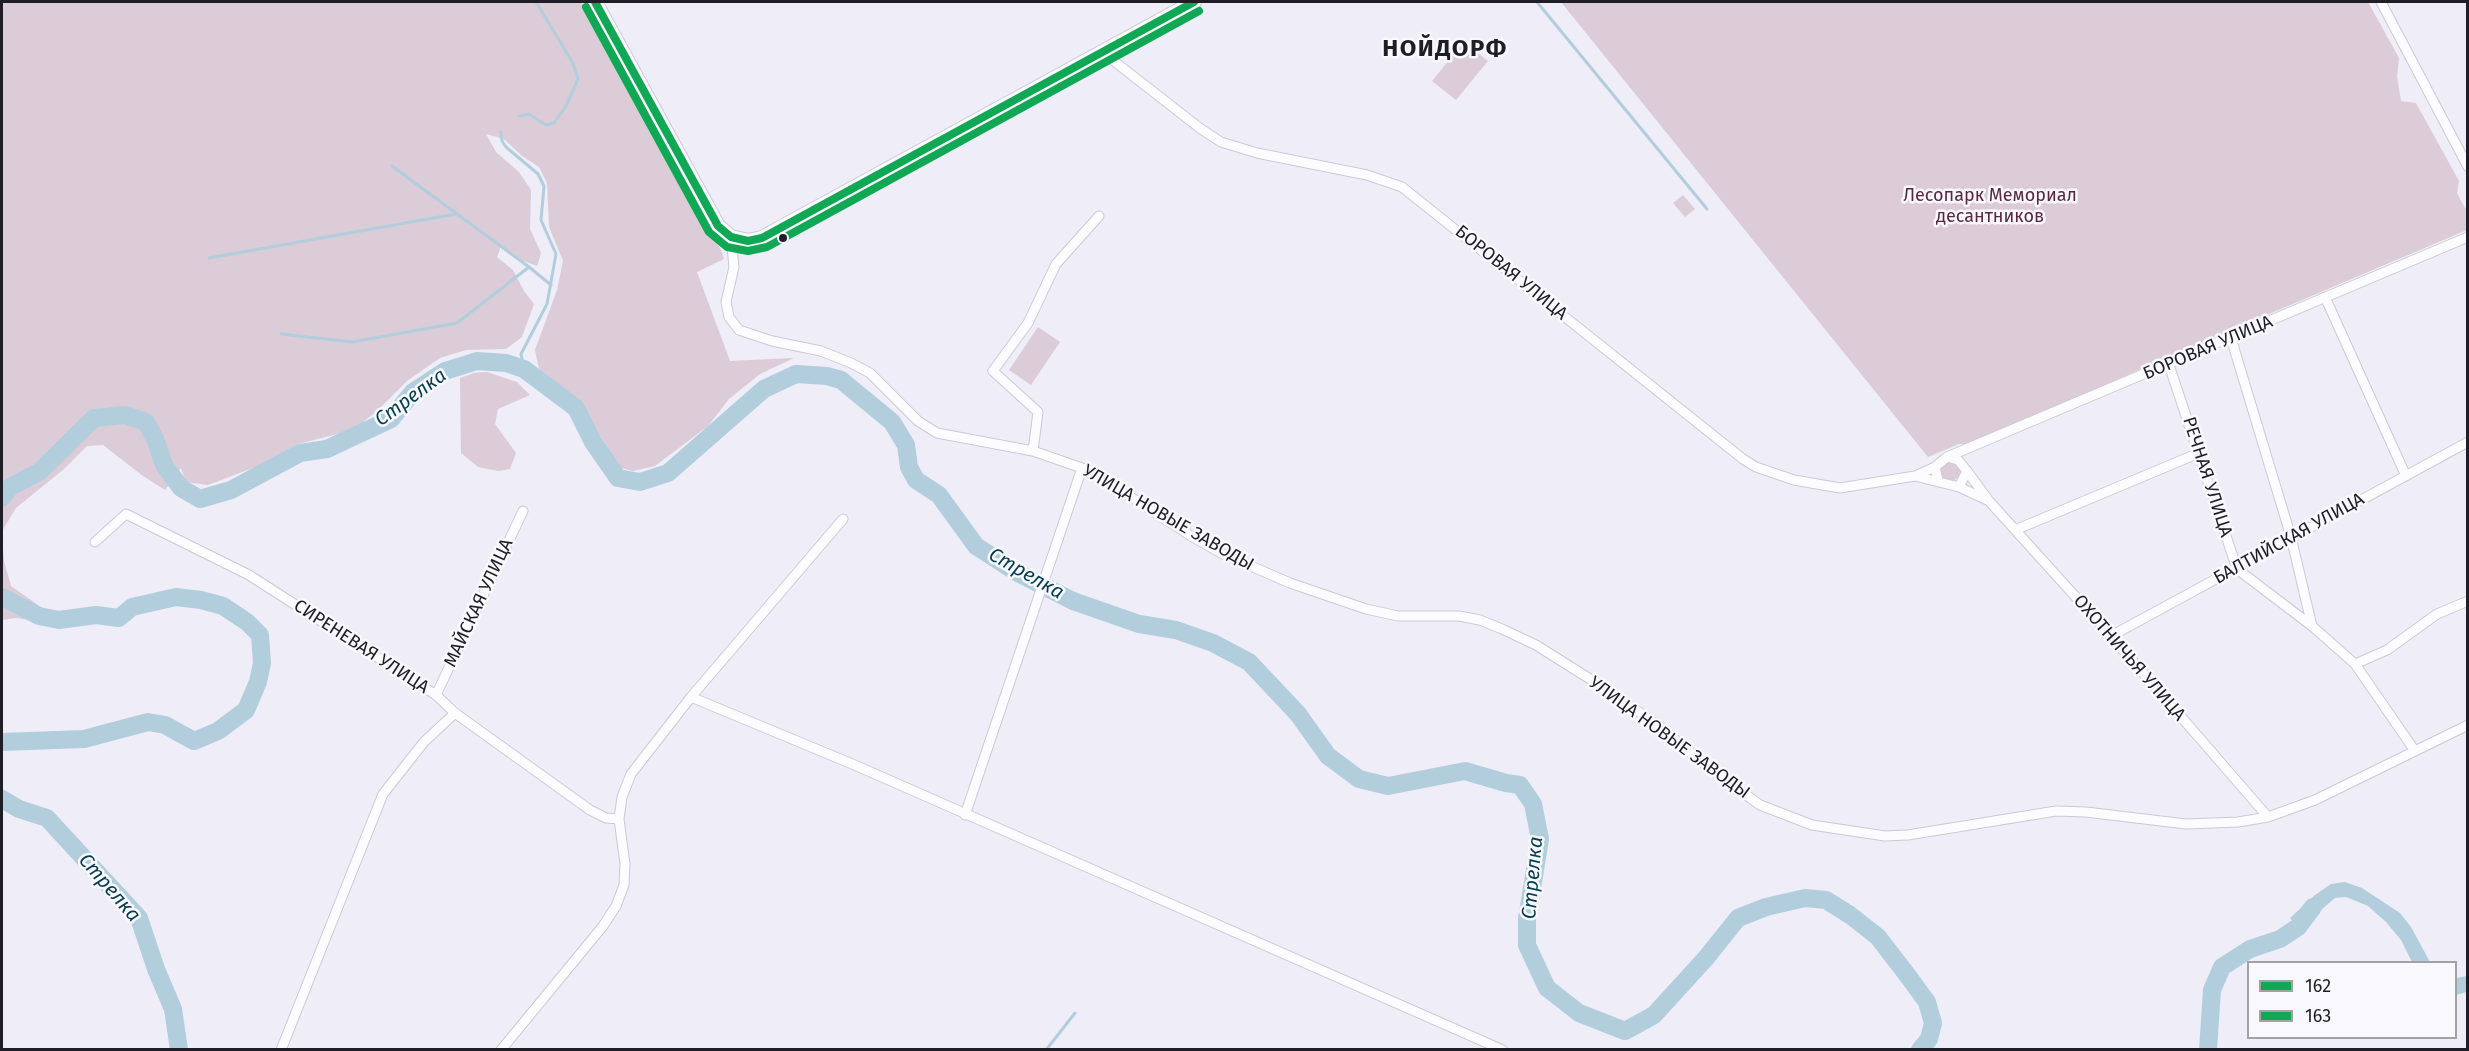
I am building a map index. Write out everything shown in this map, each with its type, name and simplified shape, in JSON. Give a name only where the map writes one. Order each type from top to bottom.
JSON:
[{"type":"street","points":[[596,2],[718,226],[736,239],[762,238],[1194,2]]},
{"type":"street","points":[[2381,2],[2468,166]]},
{"type":"street","name":"БОРОВАЯ УЛИЦА","points":[[1101,51],[1221,142],[1257,153],[1367,175],[1402,188],[1756,467],[1794,480],[1839,488],[1915,476],[1935,467]]},
{"type":"street","points":[[1033,451],[1038,412],[993,371],[1028,323],[1056,264],[1099,216]]},
{"type":"street","name":"БОРОВАЯ УЛИЦА","points":[[1947,457],[2468,237]]},
{"type":"street","name":"УЛИЦА НОВЫЕ ЗАВОДЫ","points":[[736,239],[734,267],[726,302],[729,317],[739,330],[772,341],[821,351],[851,363],[870,373],[918,421],[937,433],[1033,451],[1082,468],[1223,554],[1290,583],[1357,606],[1398,616],[1459,616],[1480,620],[1536,645],[1659,726],[1737,790],[1760,805],[1812,825],[1885,836],[1908,835],[2056,811],[2086,812],[2186,824],[2216,824],[2268,817],[2315,800],[2468,725]]},
{"type":"street","points":[[2325,297],[2406,476]]},
{"type":"street","points":[[2231,338],[2291,537],[2312,626]]},
{"type":"street","name":"РЕЧНАЯ УЛИЦА","points":[[2169,364],[2237,569]]},
{"type":"street","name":"БАЛТИЙСКАЯ УЛИЦА","points":[[2111,636],[2468,442]]},
{"type":"street","points":[[1963,451],[1966,468],[1959,487],[1938,481],[1935,467],[1947,457],[1958,460],[1966,468]]},
{"type":"street","points":[[2015,530],[2199,453]]},
{"type":"street","points":[[965,815],[1082,468]]},
{"type":"street","name":"ОХОТНИЧЬЯ УЛИЦА","points":[[1966,468],[1989,501],[2111,636],[2268,817]]},
{"type":"street","name":"БОРОВАЯ УЛИЦА","points":[[1915,476],[1938,481]]},
{"type":"street","name":"ОХОТНИЧЬЯ УЛИЦА","points":[[1959,487],[1989,501]]},
{"type":"street","name":"МАЙСКАЯ УЛИЦА","points":[[436,695],[523,511]]},
{"type":"street","name":"СИРЕНЕВАЯ УЛИЦА","points":[[95,542],[126,513],[249,575],[436,695],[455,714],[590,810],[606,818],[619,819]]},
{"type":"street","points":[[501,1050],[616,906],[624,885],[625,864],[619,819],[621,797],[631,774],[691,697],[843,519]]},
{"type":"street","points":[[2237,569],[2312,626],[2355,664],[2415,751]]},
{"type":"street","points":[[2355,664],[2386,651],[2437,614],[2468,601]]},
{"type":"street","points":[[691,697],[857,766],[1503,1050]]},
{"type":"street","points":[[281,1050],[384,794],[424,742],[455,714]]},
{"type":"green space","points":[[2,2],[581,2],[721,250],[724,259],[697,272],[730,361],[794,358],[760,374],[729,399],[708,426],[655,466],[633,471],[621,468],[591,422],[583,402],[558,390],[539,369],[535,350],[557,290],[563,261],[549,227],[547,183],[539,167],[522,156],[504,139],[486,134],[496,152],[519,172],[531,190],[530,229],[541,253],[537,266],[521,260],[501,246],[497,257],[513,270],[534,304],[522,337],[506,349],[466,350],[440,358],[407,381],[377,411],[353,430],[298,444],[258,466],[208,485],[186,482],[181,468],[165,490],[103,445],[87,446],[64,469],[16,508],[2,531]]},
{"type":"green space","name":"Лесопарк Мемориал десантников","points":[[1561,2],[2368,2],[2399,58],[2397,77],[2401,101],[2416,103],[2459,181],[2457,193],[2467,208],[2467,230],[2177,353],[1971,444],[1959,444],[1928,457]]},
{"type":"green space","points":[[1464,42],[1488,61],[1456,100],[1432,81]]},
{"type":"green space","points":[[1683,195],[1695,209],[1685,217],[1673,203]]},
{"type":"green space","points":[[1038,327],[1060,342],[1031,385],[1009,370]]},
{"type":"green space","points":[[487,372],[517,382],[530,395],[498,409],[495,424],[516,453],[510,469],[498,471],[478,467],[461,453],[460,378],[474,373]]},
{"type":"green space","points":[[1950,461],[1957,464],[1960,471],[1957,478],[1950,481],[1943,478],[1940,471],[1943,464]]},
{"type":"green space","points":[[2,537],[4,561],[11,586],[38,605],[36,621],[16,618],[2,620]]},
{"type":"water","points":[[2345,882],[2362,888],[2400,913],[2411,927],[2429,961],[2412,961],[2401,940],[2386,922],[2368,906],[2346,897],[2335,898],[2307,922],[2302,931],[2290,918],[2331,884]]},
{"type":"water","points":[[2467,976],[2467,992],[2457,995],[2457,978]]},
{"type":"waterway","points":[[519,116],[529,114],[546,125],[554,123],[566,106],[578,79],[573,63],[536,2]]},
{"type":"waterway","points":[[1537,2],[1707,209]]},
{"type":"waterway","points":[[501,132],[502,141],[506,147],[538,174],[544,186],[541,220],[556,254],[547,304],[521,354],[524,369]]},
{"type":"waterway","points":[[392,166],[529,267]]},
{"type":"waterway","points":[[209,258],[456,214]]},
{"type":"waterway","points":[[281,334],[352,342],[457,323],[529,267],[551,285]]},
{"type":"waterway","name":"Стрелка","points":[[2,498],[10,487],[39,472],[94,418],[125,415],[146,422],[156,441],[164,465],[181,488],[200,499],[231,490],[300,453],[327,449],[391,419],[413,392],[445,371],[477,361],[506,363],[524,369],[576,408],[593,442],[618,478],[640,482],[668,473],[764,389],[796,374],[827,376],[841,380],[892,422],[906,445],[909,467],[916,480],[939,495],[976,546],[1016,572],[1073,601],[1139,624],[1176,630],[1213,643],[1249,662],[1298,714],[1328,756],[1359,779],[1388,786],[1465,771],[1520,785],[1533,804],[1540,839],[1527,919],[1527,945],[1547,988],[1579,1013],[1625,1031],[1654,1015],[1706,958],[1738,918],[1766,907],[1805,898],[1826,900],[1878,937],[1927,1002],[1933,1023],[1929,1039],[1920,1050]]},
{"type":"waterway","name":"Стрелка","points":[[2,597],[39,616],[59,620],[96,615],[119,618],[132,607],[176,597],[201,600],[223,606],[247,622],[260,635],[262,663],[258,682],[246,710],[218,731],[194,741],[165,725],[148,722],[84,739],[2,742]]},
{"type":"waterway","name":"Стрелка","points":[[2,799],[19,809],[47,818],[139,918],[156,969],[173,1009],[179,1050]]},
{"type":"waterway","name":"Стрелка","points":[[2208,1050],[2212,990],[2222,967],[2250,949],[2280,939],[2298,927],[2313,907]]},
{"type":"waterway","points":[[1046,1050],[1075,1013]]},
{"type":"transit line","name":"162","points":[[595,2],[718,226],[731,237],[748,241],[762,238],[1194,2]]},
{"type":"transit line","name":"163","points":[[586,7],[709,232],[727,247],[748,251],[767,247],[1199,11]]},
{"type":"district","name":"НОЙДОРФ","points":[[1445,49]]}]
